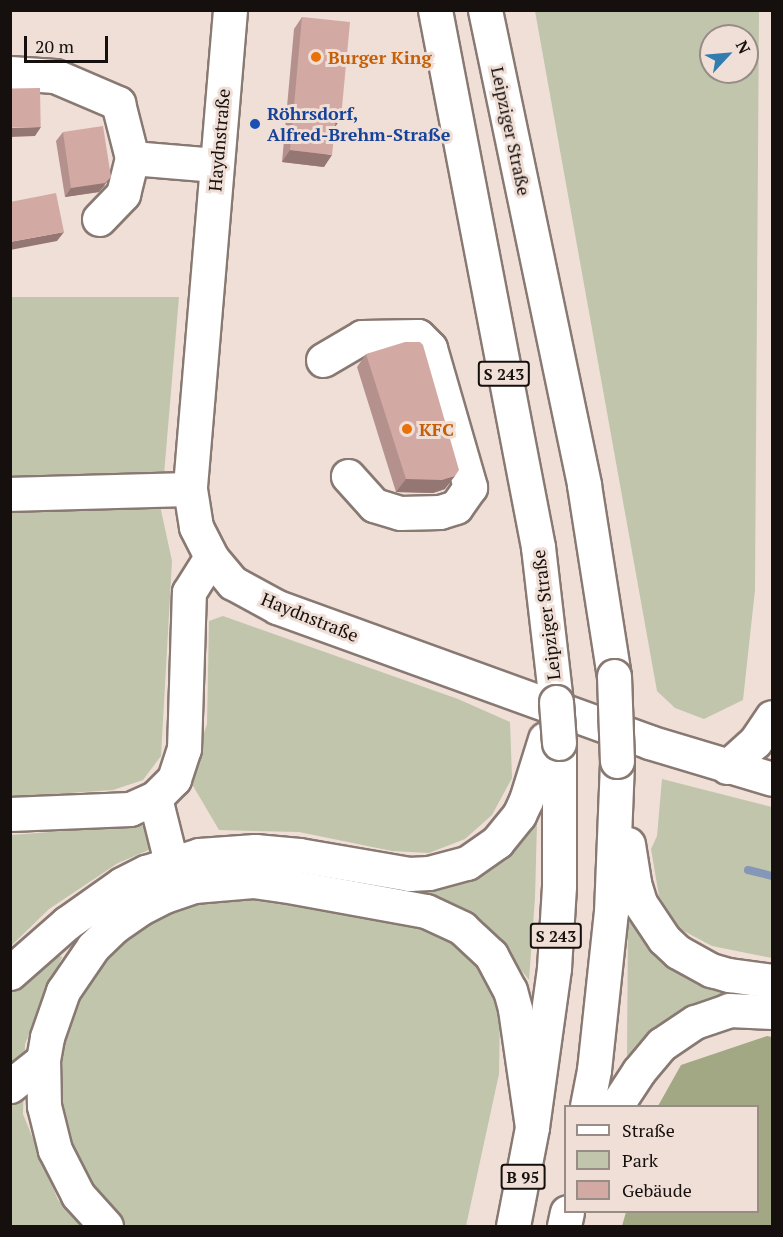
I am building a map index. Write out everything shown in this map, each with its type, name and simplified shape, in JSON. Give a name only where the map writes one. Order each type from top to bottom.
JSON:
[{"type":"main road","name":"Haydnstraße","points":[[230,10],[190,489],[196,527],[212,557],[233,583],[277,607],[727,767],[772,779]]},
{"type":"main road","points":[[410,10],[449,94]]},
{"type":"main road","name":"Leipziger Straße","points":[[435,10],[449,94],[538,547],[556,702],[552,741]]},
{"type":"main road","name":"Leipziger Straße","points":[[485,10],[584,485],[601,581],[614,676],[617,761],[611,912],[595,1060],[587,1105]]},
{"type":"main road","points":[[10,73],[55,76],[118,103],[132,158],[123,194],[99,219]]},
{"type":"main road","points":[[132,158],[216,165]]},
{"type":"main road","points":[[323,360],[362,337],[418,336],[430,348],[471,488],[456,507],[440,512],[400,513],[374,505],[348,476]]},
{"type":"main road","points":[[10,494],[190,489]]},
{"type":"main road","points":[[10,814],[130,809],[154,798],[174,779],[184,749],[189,592],[212,557]]},
{"type":"main road","points":[[727,767],[755,742],[772,717]]},
{"type":"main road","points":[[10,974],[67,923],[100,898],[146,872],[171,862],[199,855],[255,850],[409,874],[448,869],[484,853],[509,830],[526,800],[552,741]]},
{"type":"main road","name":"S 243","points":[[532,1127],[554,968],[559,886],[552,741]]},
{"type":"main road","points":[[617,761],[634,883],[651,922],[678,952],[702,966],[729,975],[772,981]]},
{"type":"main road","points":[[154,798],[171,862]]},
{"type":"main road","points":[[106,1227],[78,1195],[55,1150],[44,1106],[43,1060],[50,1025],[63,992],[93,947],[115,926],[139,909],[165,896],[194,886],[224,882],[263,882],[426,911],[453,923],[478,940],[502,971],[516,1009],[532,1127]]},
{"type":"main road","points":[[617,1105],[639,1071],[662,1044],[695,1022],[729,1010],[772,1012]]},
{"type":"main road","points":[[10,1086],[43,1060]]},
{"type":"main road","name":"B 95","points":[[513,1227],[532,1127]]},
{"type":"green space","points":[[535,11],[759,11],[759,24],[699,24],[699,84],[758,84],[755,590],[743,700],[704,719],[675,708],[657,691]]},
{"type":"green space","points":[[11,297],[179,297],[161,510],[172,561],[161,756],[143,780],[113,790],[11,797]]},
{"type":"green space","points":[[223,616],[458,699],[510,722],[512,778],[492,815],[465,839],[429,853],[392,851],[299,832],[219,830],[189,779],[207,724],[209,621]]},
{"type":"green space","points":[[662,779],[772,807],[772,958],[712,946],[680,929],[659,896],[651,849],[657,836]]},
{"type":"green space","points":[[530,822],[537,822],[535,898],[529,980],[483,921],[446,902],[409,890]]},
{"type":"green space","points":[[141,825],[152,833],[151,849],[118,863],[49,909],[11,946],[11,835]]},
{"type":"green space","points":[[267,899],[412,922],[445,937],[475,960],[500,1013],[499,1074],[466,1226],[127,1226],[100,1206],[71,1155],[54,1092],[57,1047],[77,989],[113,948],[150,920],[209,901]]},
{"type":"green space","points":[[633,919],[652,951],[678,972],[759,996],[730,997],[684,1010],[662,1025],[633,1060],[627,1057],[628,920]]},
{"type":"green space","points":[[56,954],[62,957],[25,1044],[23,1114],[58,1200],[86,1226],[11,1225],[10,994]]},
{"type":"green space","points":[[767,1036],[772,1037],[772,1226],[622,1226],[626,1213],[759,1213],[759,1105],[659,1105],[681,1065]]},
{"type":"building","name":"Burger King","points":[[302,17],[350,22],[341,118],[336,118],[332,155],[290,150]]},
{"type":"building","points":[[40,88],[41,127],[11,128],[10,89]]},
{"type":"building","points":[[103,126],[111,177],[105,183],[71,188],[63,132]]},
{"type":"building","points":[[56,193],[64,232],[10,242],[10,202]]},
{"type":"building","name":"KFC","points":[[405,342],[420,342],[423,345],[459,470],[455,476],[442,480],[406,479],[366,354]]},
{"type":"waterway","points":[[748,870],[772,876]]},
{"type":"place","name":"Burger King","points":[[316,57]]},
{"type":"place","name":"Röhrsdorf, Alfred-Brehm-Straße","points":[[255,124]]},
{"type":"place","name":"KFC","points":[[407,429]]}]
